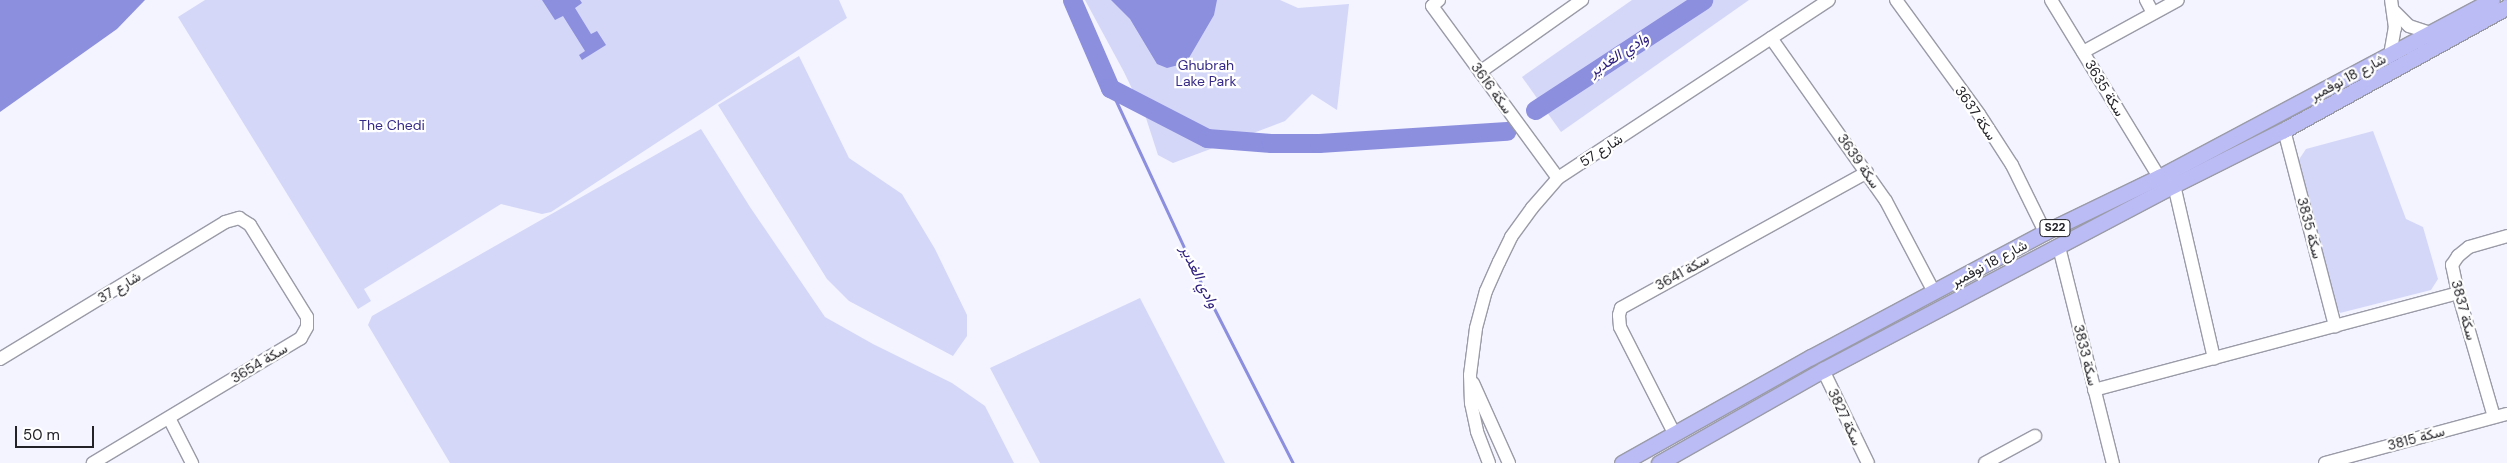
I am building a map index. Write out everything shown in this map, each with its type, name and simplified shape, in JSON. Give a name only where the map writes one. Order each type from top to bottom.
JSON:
[{"type":"main road","name":"شارع 18 نوفمبر","points":[[1622,463],[2045,232],[2159,177],[2492,0]]},
{"type":"main road","name":"شارع 18 نوفمبر","points":[[1658,463],[1824,370],[2059,248],[2174,185],[2284,130],[2507,7]]},
{"type":"street","name":"سكة 3616","points":[[1439,0],[1432,6],[1558,178]]},
{"type":"street","points":[[1480,72],[1582,0]]},
{"type":"street","name":"شارع 57","points":[[1489,463],[1474,420],[1470,375],[1479,311],[1489,283],[1511,237],[1532,208],[1558,178],[1829,0]]},
{"type":"street","name":"سكة 3637","points":[[1896,0],[2012,165],[2045,232]]},
{"type":"street","name":"سكة 3635","points":[[2052,0],[2159,177]]},
{"type":"street","points":[[2146,0],[2153,14]]},
{"type":"street","points":[[2083,52],[2178,0]]},
{"type":"street","points":[[2392,5],[2409,26],[2431,33]]},
{"type":"street","points":[[2390,55],[2394,37],[2392,5]]},
{"type":"street","name":"سكة 3639","points":[[1771,38],[1886,201],[1934,292]]},
{"type":"street","name":"سكة 3835","points":[[2284,130],[2336,326]]},
{"type":"street","name":"سكة 3641","points":[[1674,433],[1620,327],[1619,315],[1621,308],[1867,172]]},
{"type":"street","points":[[2174,185],[2214,358]]},
{"type":"street","name":"شارع 37","points":[[0,359],[225,222],[239,218]]},
{"type":"street","name":"سكة 3654","points":[[93,463],[300,338],[308,327],[307,317],[256,233],[250,225],[239,218]]},
{"type":"street","name":"سكة 3837","points":[[2494,417],[2458,293],[2452,265],[2458,256],[2469,247],[2507,236]]},
{"type":"street","name":"سكة 3833","points":[[2059,248],[2113,463]]},
{"type":"street","points":[[2094,390],[2458,293]]},
{"type":"street","name":"سكة 3827","points":[[1824,370],[1864,462]]},
{"type":"street","points":[[1470,375],[1509,463]]},
{"type":"street","name":"سكة 3815","points":[[2326,463],[2507,414]]},
{"type":"street","points":[[169,418],[192,463]]},
{"type":"street","points":[[1985,463],[2035,436]]},
{"type":"green space","name":"The Chedi","points":[[205,0],[839,0],[847,18],[551,212],[542,214],[501,204],[364,289],[371,301],[358,309],[178,17]]},
{"type":"green space","name":"Ghubrah Lake Park","points":[[1085,0],[1280,0],[1298,8],[1349,4],[1337,110],[1312,94],[1285,121],[1173,163],[1158,155],[1146,118],[1124,72]]},
{"type":"green space","points":[[1632,0],[1749,0],[1561,132],[1522,77]]},
{"type":"green space","points":[[799,56],[849,158],[902,194],[935,249],[967,315],[967,336],[953,356],[849,301],[827,279],[718,105]]},
{"type":"green space","points":[[701,129],[750,207],[825,317],[873,344],[952,383],[985,406],[1014,463],[450,463],[368,325],[372,316]]},
{"type":"green space","points":[[2373,131],[2406,219],[2423,227],[2438,279],[2431,290],[2340,313],[2335,304],[2298,161],[2306,149]]},
{"type":"green space","points":[[1140,298],[1225,463],[1040,463],[990,368]]},
{"type":"water","points":[[0,0],[145,0],[117,29],[0,112]]},
{"type":"water","points":[[542,0],[580,0],[582,3],[575,8],[591,34],[597,31],[606,45],[582,60],[579,55],[585,51],[563,16],[555,20]]},
{"type":"water","points":[[1111,0],[1217,0],[1214,15],[1186,63],[1167,68],[1157,64],[1130,19]]},
{"type":"waterway","name":"وادي الغدير","points":[[1072,0],[1110,88],[1207,138],[1271,143],[1319,143],[1507,131]]},
{"type":"waterway","name":"وادي الغدير","points":[[1535,110],[1703,0]]},
{"type":"waterway","name":"وادي الغدير","points":[[1110,88],[1196,273],[1293,463]]}]
